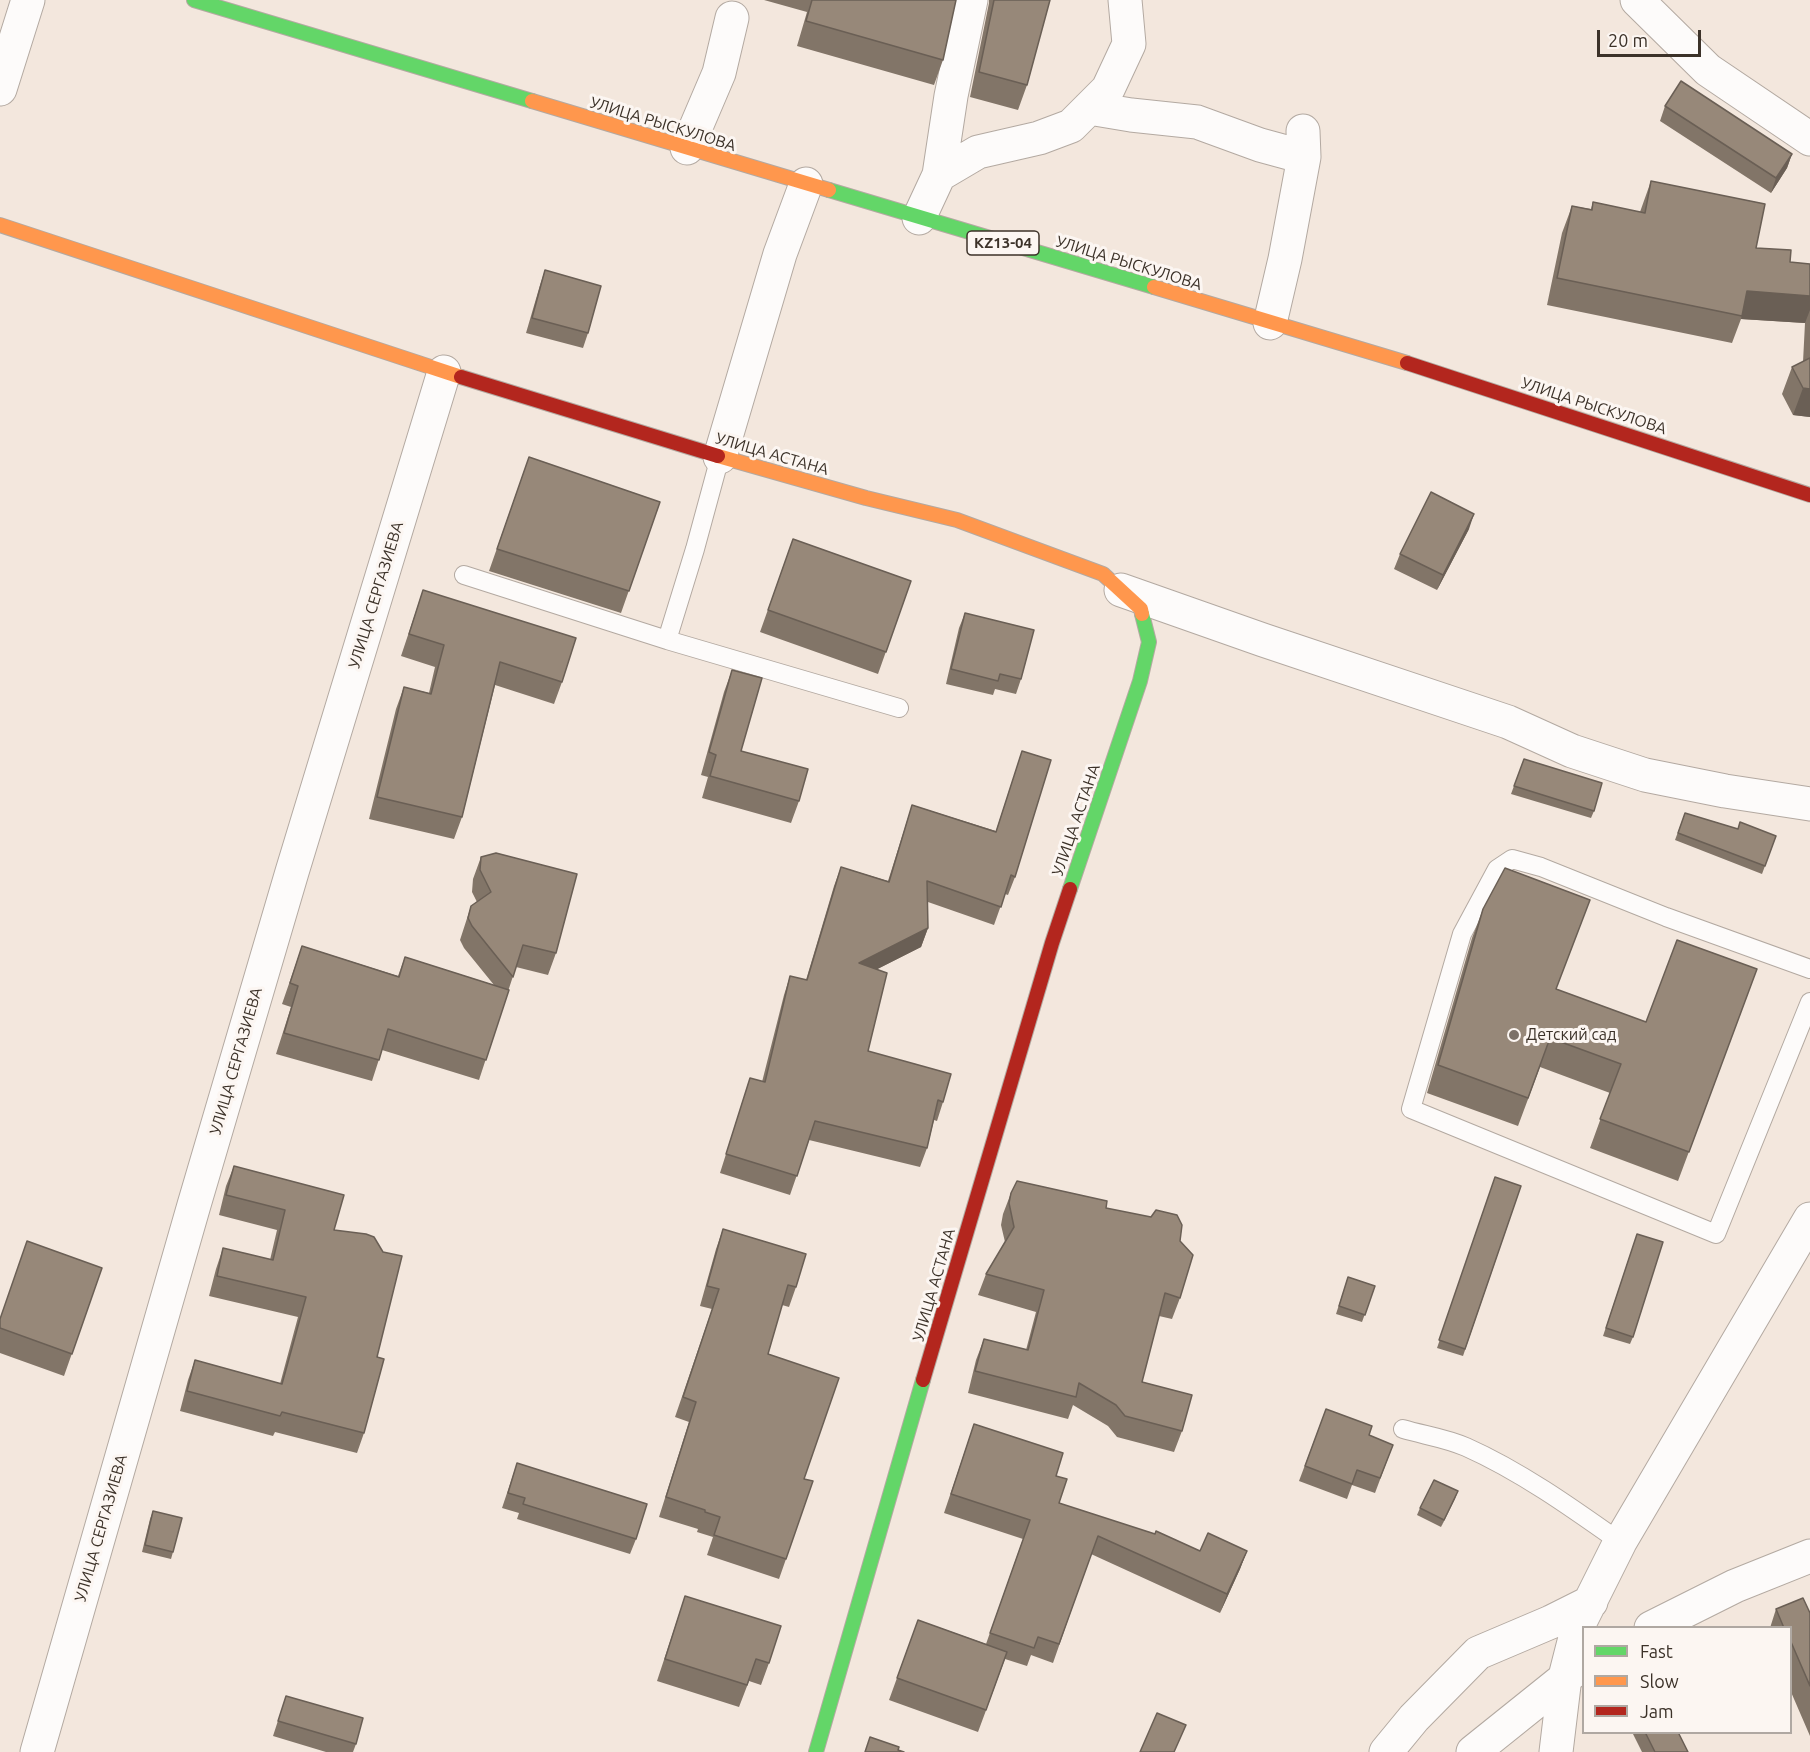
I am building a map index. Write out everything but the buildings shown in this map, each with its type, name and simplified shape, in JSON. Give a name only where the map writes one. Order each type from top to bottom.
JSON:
[{"type":"street","points":[[0,89],[28,0]]},
{"type":"street","name":"УЛИЦА РЫСКУЛОВА","points":[[194,0],[1440,373],[1810,495]]},
{"type":"street","points":[[919,218],[939,175],[951,96],[971,0]]},
{"type":"street","points":[[939,175],[978,153],[1039,138],[1071,126],[1108,89],[1129,44],[1125,0]]},
{"type":"street","points":[[1637,0],[1708,70],[1810,139]]},
{"type":"street","points":[[687,148],[718,72],[732,18]]},
{"type":"street","points":[[1089,108],[1131,116],[1197,122],[1260,145],[1304,144],[1285,259],[1270,323]]},
{"type":"street","points":[[720,457],[780,254],[806,184]]},
{"type":"street","name":"УЛИЦА АСТАНА","points":[[0,225],[444,372],[720,457],[866,498],[957,520],[1103,574],[1141,609],[1149,642],[1140,681],[1049,955],[816,1752]]},
{"type":"street","name":"УЛИЦА СЕРГАЗИЕВА","points":[[37,1752],[200,1182],[444,372]]},
{"type":"street","points":[[1121,590],[1508,722],[1572,751],[1645,775],[1725,791],[1810,804]]},
{"type":"street","points":[[1556,1752],[1574,1671],[1578,1626],[1620,1542],[1810,1219]]},
{"type":"street","points":[[1655,1626],[1735,1586],[1810,1556]]},
{"type":"street","points":[[1386,1752],[1414,1718],[1478,1653],[1591,1602]]},
{"type":"street","points":[[1473,1752],[1574,1671]]},
{"type":"lane","points":[[667,640],[720,457]]},
{"type":"lane","points":[[464,576],[667,640],[899,708]]},
{"type":"lane","points":[[1810,969],[1666,917],[1541,867],[1512,859],[1497,869],[1462,934],[1410,1109],[1716,1234],[1810,1002]]},
{"type":"lane","points":[[1403,1430],[1464,1446],[1513,1472],[1620,1542]]},
{"type":"traffic: fast","points":[[194,0],[532,101]]},
{"type":"traffic: fast","points":[[829,190],[1154,287]]},
{"type":"traffic: fast","points":[[1070,889],[1140,681],[1149,642],[1142,614]]},
{"type":"traffic: fast","points":[[816,1752],[923,1380]]},
{"type":"traffic: slow","points":[[532,101],[829,190]]},
{"type":"traffic: slow","points":[[0,225],[461,377]]},
{"type":"traffic: slow","points":[[1154,287],[1407,363]]},
{"type":"traffic: slow","points":[[718,456],[866,498],[957,520],[1103,574],[1141,609],[1142,614]]},
{"type":"traffic: jam","points":[[1407,363],[1810,495]]},
{"type":"traffic: jam","points":[[461,377],[718,456]]},
{"type":"traffic: jam","points":[[923,1380],[1070,889]]},
{"type":"place","name":"Детский сад","points":[[1514,1035]]}]
